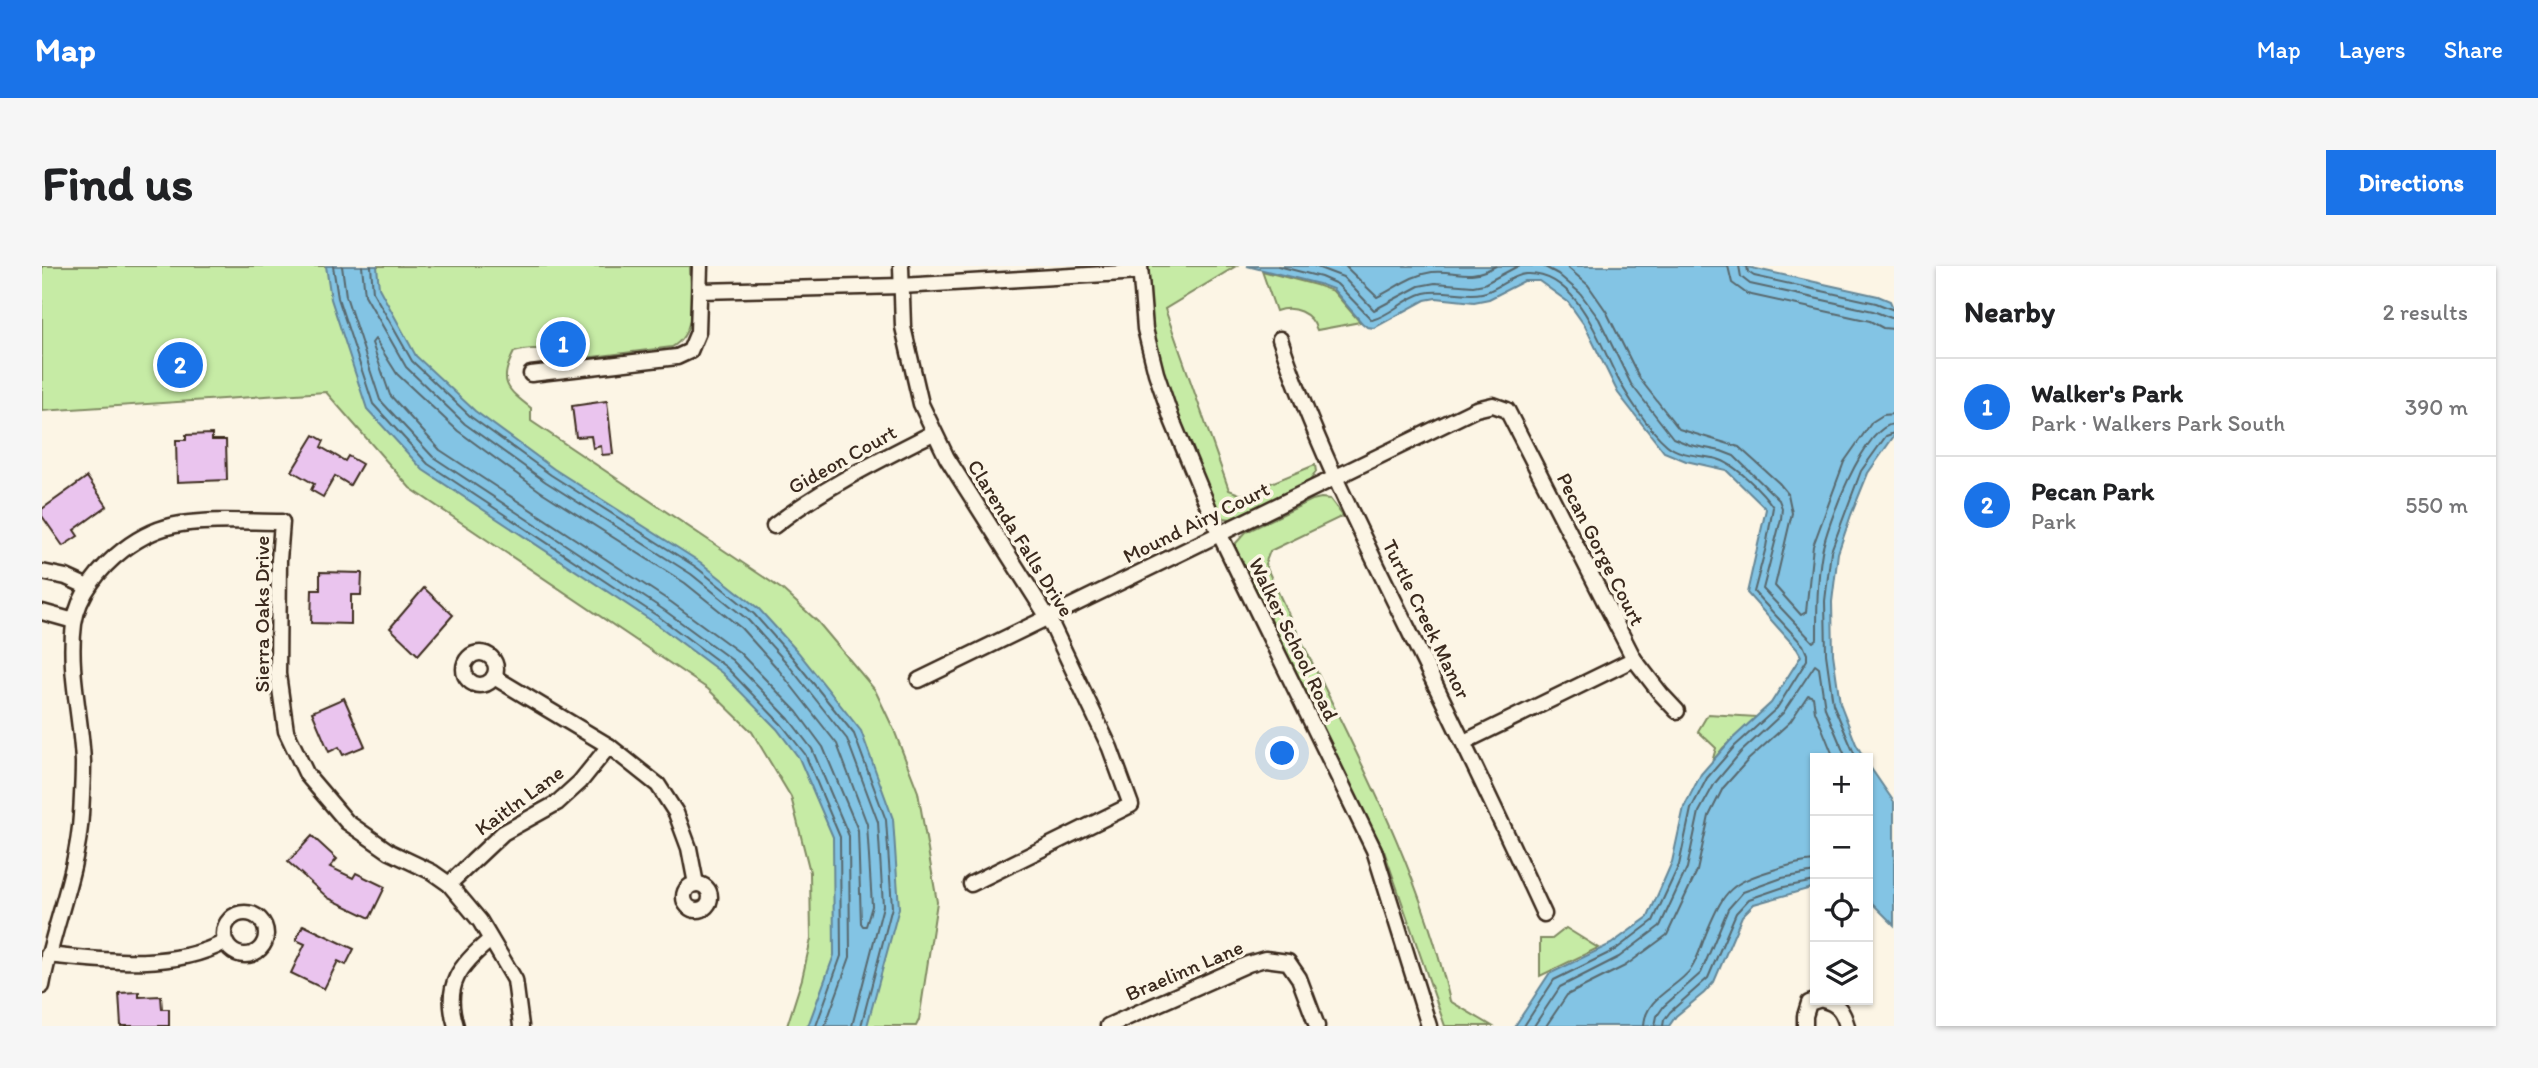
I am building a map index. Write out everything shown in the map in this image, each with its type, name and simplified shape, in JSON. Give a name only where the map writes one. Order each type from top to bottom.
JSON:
[{"type":"street","points":[[531,374],[677,357],[690,351],[698,332],[700,266]]},
{"type":"street","name":"Clarenda Falls Drive","points":[[901,266],[903,327],[914,379],[933,433],[1049,619],[1110,748],[1132,806],[971,884]]},
{"type":"street","points":[[700,291],[901,286],[1140,269]]},
{"type":"street","name":"Walker School Road","points":[[1140,269],[1145,329],[1172,420],[1219,533],[1374,850],[1429,1026]]},
{"type":"street","name":"Turtle Creek Manor","points":[[1280,339],[1296,386],[1335,478],[1464,742],[1544,914]]},
{"type":"street","name":"Mound Airy Court","points":[[919,680],[1476,409],[1493,405]]},
{"type":"street","name":"Pecan Gorge Court","points":[[1493,405],[1507,410],[1634,659],[1677,711]]},
{"type":"street","name":"Gideon Court","points":[[774,526],[817,495],[933,433]]},
{"type":"street","name":"Sierra Oaks Drive","points":[[88,587],[116,555],[134,541],[156,531],[179,524],[199,522],[282,523],[278,674],[286,731],[307,775],[347,822],[390,852],[432,872],[449,884],[480,921],[515,980],[521,1026]]},
{"type":"street","points":[[42,572],[66,577],[88,587],[74,621],[73,657],[83,761],[81,819],[70,877],[42,986]]},
{"type":"street","points":[[42,612],[74,621]]},
{"type":"street","points":[[1464,742],[1634,659]]},
{"type":"street","points":[[494,677],[609,746],[658,785],[670,804],[689,848],[696,884]]},
{"type":"street","name":"Kaitln Lane","points":[[449,884],[503,833],[557,803],[580,782],[609,746]]},
{"type":"street","points":[[456,1026],[452,1013],[453,981],[466,960],[490,940]]},
{"type":"street","points":[[48,955],[105,961],[157,960],[211,950],[225,942]]},
{"type":"street","name":"Braelinn Lane","points":[[1115,1025],[1248,964],[1265,959],[1288,962],[1299,978],[1317,1026]]},
{"type":"street","points":[[1805,1026],[1805,1016],[1810,1003]]},
{"type":"street","points":[[1836,1005],[1842,1010],[1847,1026]]},
{"type":"green space","points":[[42,266],[690,266],[690,322],[681,340],[672,347],[561,361],[544,351],[521,350],[514,352],[509,362],[507,384],[515,395],[531,408],[531,421],[783,590],[818,622],[875,690],[918,792],[937,902],[916,1026],[787,1026],[811,939],[810,872],[791,797],[752,732],[708,689],[410,488],[326,392],[42,411]]},
{"type":"green space","points":[[1144,266],[1236,266],[1165,309],[1229,490],[1242,495],[1315,465],[1316,472],[1309,482],[1231,519],[1216,513],[1176,420],[1155,357]]},
{"type":"green space","points":[[1262,271],[1333,291],[1360,322],[1317,330],[1306,314],[1289,309],[1276,311]]},
{"type":"green space","points":[[1321,498],[1330,499],[1343,516],[1270,551],[1265,564],[1393,833],[1435,944],[1450,1001],[1492,1026],[1445,1026],[1384,851],[1236,554],[1236,543],[1246,532]]},
{"type":"green space","points":[[1708,714],[1758,717],[1723,748],[1712,762],[1716,748],[1698,731]]},
{"type":"green space","points":[[1566,928],[1598,948],[1540,976],[1540,939],[1552,939]]},
{"type":"water","points":[[326,266],[377,266],[379,288],[416,356],[475,411],[554,469],[700,562],[759,609],[798,652],[861,731],[893,819],[899,908],[867,1026],[808,1026],[834,955],[833,837],[799,758],[777,729],[722,673],[655,623],[423,470],[367,409],[331,299]]},
{"type":"water","points":[[1247,266],[1743,266],[1890,301],[1894,310],[1894,436],[1868,473],[1851,515],[1838,553],[1832,602],[1833,654],[1840,703],[1861,753],[1810,753],[1810,888],[1754,904],[1742,916],[1714,982],[1676,1016],[1669,1026],[1515,1026],[1549,974],[1611,944],[1648,917],[1672,862],[1684,807],[1701,774],[1730,741],[1771,703],[1801,656],[1747,593],[1766,509],[1726,470],[1686,461],[1664,452],[1618,393],[1585,326],[1568,302],[1539,281],[1524,281],[1489,299],[1474,302],[1436,298],[1425,300],[1374,328],[1362,323],[1333,289]]},
{"type":"water","points":[[1873,771],[1894,802],[1894,925],[1873,904]]},
{"type":"building","points":[[607,401],[613,454],[602,455],[601,446],[593,448],[591,436],[576,437],[572,406]]},
{"type":"building","points":[[212,434],[212,440],[226,440],[227,480],[177,482],[176,440],[186,440],[186,435]]},
{"type":"building","points":[[314,435],[324,441],[321,447],[345,461],[348,456],[362,464],[350,485],[335,476],[323,497],[311,490],[314,484],[292,471]]},
{"type":"building","points":[[87,477],[107,506],[74,530],[78,536],[63,546],[42,516],[42,509]]},
{"type":"building","points":[[320,572],[362,573],[361,595],[351,595],[351,624],[311,623],[312,590],[320,590]]},
{"type":"building","points":[[424,588],[453,615],[418,655],[390,628]]},
{"type":"building","points":[[344,698],[365,746],[343,755],[339,747],[329,752],[312,712]]},
{"type":"building","points":[[312,836],[337,859],[330,867],[353,878],[356,873],[385,887],[370,918],[328,898],[288,862]]},
{"type":"building","points":[[303,925],[354,949],[346,965],[338,961],[324,989],[291,973],[305,944],[296,940]]},
{"type":"building","points":[[139,992],[139,997],[161,996],[162,1009],[169,1009],[169,1026],[121,1026],[119,993]]},
{"type":"place","name":"Walker's Park","points":[[563,344]]},
{"type":"place","name":"Pecan Park","points":[[180,365]]}]
